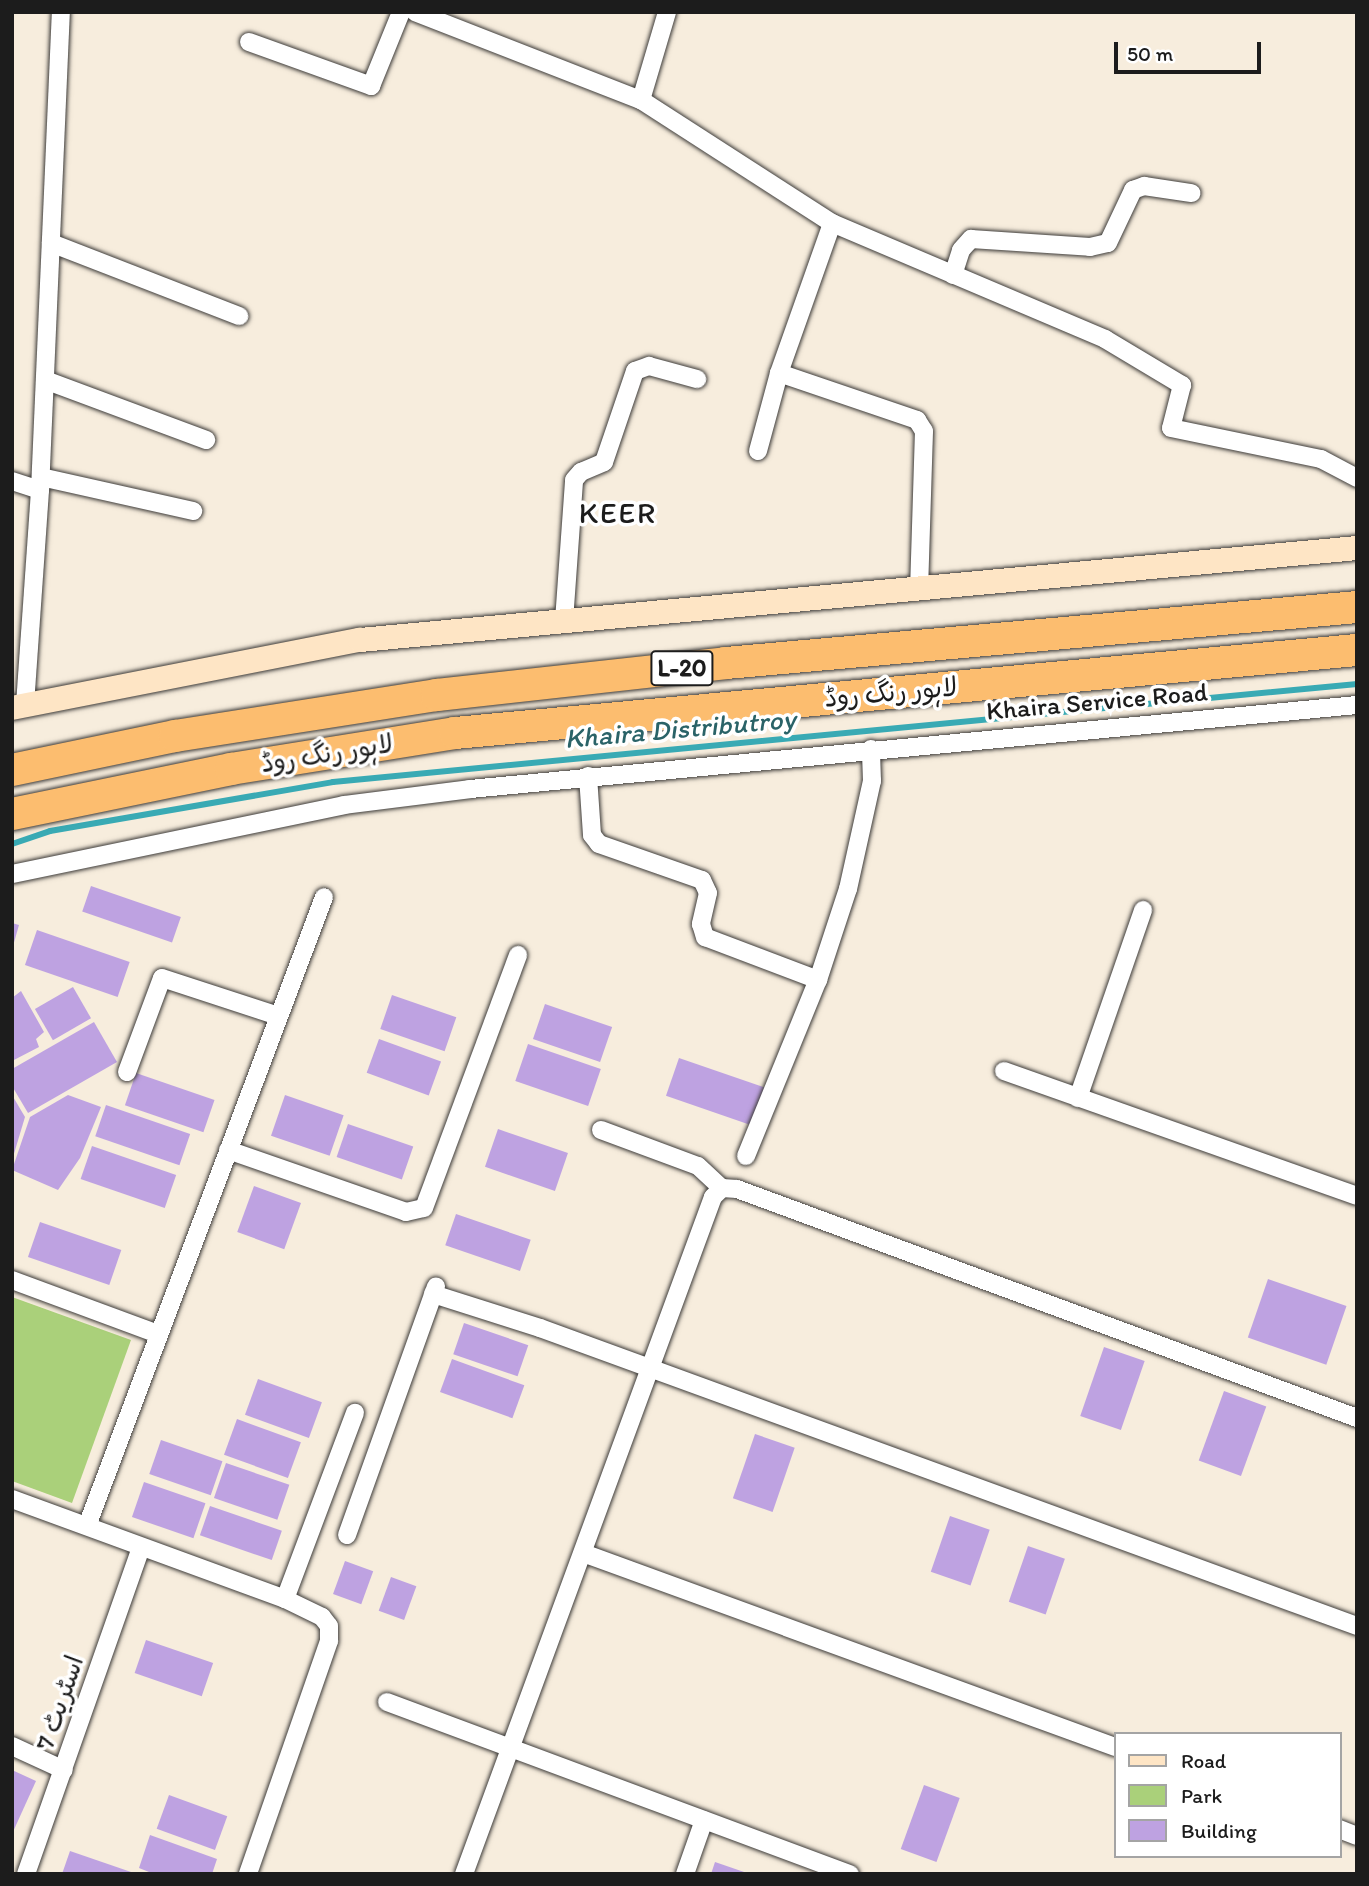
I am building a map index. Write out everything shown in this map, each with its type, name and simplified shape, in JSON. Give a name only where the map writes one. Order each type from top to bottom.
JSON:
[{"type":"highway","name":"لاہور رنگ روڈ","points":[[12,770],[175,736],[437,695],[726,663],[1357,607]]},
{"type":"highway","name":"لاہور رنگ روڈ","points":[[12,814],[231,769],[455,733],[1357,650]]},
{"type":"street","points":[[61,12],[41,484],[19,707],[360,640],[1357,548]]},
{"type":"street","points":[[249,42],[371,86],[401,12]]},
{"type":"street","points":[[415,12],[641,100],[832,223],[1105,339],[1182,385],[1171,428],[1321,459],[1357,478]]},
{"type":"street","points":[[641,100],[667,12]]},
{"type":"street","points":[[953,275],[971,239],[1090,247],[1108,243],[1133,190],[1144,186],[1191,193]]},
{"type":"street","points":[[758,451],[779,373],[832,223]]},
{"type":"street","points":[[51,243],[239,316]]},
{"type":"street","points":[[564,621],[575,480],[581,472],[604,462],[640,367],[697,379]]},
{"type":"street","points":[[779,373],[918,420],[924,430],[919,587]]},
{"type":"street","points":[[45,380],[206,440]]},
{"type":"street","points":[[12,481],[193,511]]},
{"type":"street","name":"Khaira Service Road","points":[[12,874],[344,805],[588,776],[1357,705]]},
{"type":"street","points":[[746,1156],[818,980],[848,889],[872,781],[871,749]]},
{"type":"street","points":[[588,776],[592,835],[599,844],[702,880],[708,892],[701,924],[705,937],[818,980]]},
{"type":"street","points":[[87,1526],[324,897]]},
{"type":"street","points":[[1078,1098],[1143,910]]},
{"type":"street","points":[[228,1150],[406,1212],[424,1208],[518,955]]},
{"type":"street","points":[[127,1072],[162,978],[278,1016]]},
{"type":"street","points":[[1004,1071],[1357,1196]]},
{"type":"street","points":[[601,1130],[698,1166],[722,1188],[737,1189],[1357,1418]]},
{"type":"street","points":[[464,1874],[713,1197],[722,1188]]},
{"type":"street","points":[[12,1280],[158,1334]]},
{"type":"street","points":[[347,1535],[435,1290],[1357,1626]]},
{"type":"street","points":[[285,1599],[355,1413]]},
{"type":"street","points":[[12,1499],[285,1599],[322,1617],[331,1634],[248,1874]]},
{"type":"street","name":"اسٹریٹ 7","points":[[26,1874],[141,1548]]},
{"type":"street","points":[[583,1553],[1114,1747]]},
{"type":"street","points":[[387,1702],[850,1874]]},
{"type":"street","points":[[12,1746],[64,1770]]},
{"type":"street","points":[[685,1874],[704,1821]]},
{"type":"green space","points":[[12,1297],[131,1340],[72,1503],[12,1481]]},
{"type":"building","points":[[91,886],[181,917],[172,942],[82,912]]},
{"type":"building","points":[[12,923],[19,925],[13,946],[12,946]]},
{"type":"building","points":[[37,930],[130,962],[118,997],[25,965]]},
{"type":"building","points":[[73,987],[91,1018],[53,1040],[35,1009]]},
{"type":"building","points":[[21,991],[44,1032],[36,1039],[39,1047],[12,1061],[12,998]]},
{"type":"building","points":[[392,995],[456,1017],[445,1051],[380,1029]]},
{"type":"building","points":[[545,1004],[612,1027],[600,1062],[533,1039]]},
{"type":"building","points":[[94,1022],[117,1062],[28,1113],[12,1086],[12,1069]]},
{"type":"building","points":[[379,1039],[441,1062],[429,1095],[367,1073]]},
{"type":"building","points":[[528,1044],[601,1069],[588,1106],[515,1081]]},
{"type":"building","points":[[679,1058],[765,1088],[752,1125],[666,1096]]},
{"type":"building","points":[[136,1073],[214,1100],[203,1132],[125,1105]]},
{"type":"building","points":[[12,1095],[25,1117],[13,1157],[12,1157]]},
{"type":"building","points":[[68,1095],[101,1107],[80,1158],[58,1190],[12,1170],[30,1117]]},
{"type":"building","points":[[285,1095],[344,1115],[330,1156],[271,1136]]},
{"type":"building","points":[[106,1105],[190,1134],[179,1165],[95,1136]]},
{"type":"building","points":[[348,1124],[413,1146],[402,1180],[337,1157]]},
{"type":"building","points":[[498,1129],[568,1153],[555,1191],[485,1167]]},
{"type":"building","points":[[92,1146],[176,1175],[165,1208],[81,1179]]},
{"type":"building","points":[[254,1186],[301,1203],[284,1249],[237,1232]]},
{"type":"building","points":[[456,1214],[531,1240],[520,1271],[445,1245]]},
{"type":"building","points":[[40,1222],[121,1250],[109,1285],[28,1257]]},
{"type":"building","points":[[1268,1279],[1346,1306],[1326,1365],[1248,1338]]},
{"type":"building","points":[[464,1323],[528,1345],[518,1376],[453,1354]]},
{"type":"building","points":[[1104,1347],[1145,1361],[1121,1430],[1080,1416]]},
{"type":"building","points":[[452,1359],[524,1385],[512,1418],[440,1392]]},
{"type":"building","points":[[258,1379],[322,1402],[309,1438],[245,1415]]},
{"type":"building","points":[[1224,1391],[1266,1406],[1241,1476],[1199,1461]]},
{"type":"building","points":[[237,1419],[301,1442],[288,1478],[224,1455]]},
{"type":"building","points":[[755,1434],[795,1448],[773,1512],[733,1498]]},
{"type":"building","points":[[161,1440],[222,1461],[211,1495],[149,1474]]},
{"type":"building","points":[[226,1463],[289,1485],[277,1520],[214,1498]]},
{"type":"building","points":[[144,1482],[205,1503],[193,1538],[132,1517]]},
{"type":"building","points":[[210,1506],[282,1531],[272,1560],[200,1535]]},
{"type":"building","points":[[950,1516],[990,1530],[971,1585],[931,1572]]},
{"type":"building","points":[[1028,1546],[1065,1559],[1046,1614],[1009,1602]]},
{"type":"building","points":[[345,1561],[373,1571],[361,1604],[333,1594]]},
{"type":"building","points":[[391,1577],[416,1586],[404,1620],[379,1611]]},
{"type":"building","points":[[146,1640],[213,1663],[202,1696],[135,1673]]},
{"type":"building","points":[[12,1770],[36,1781],[12,1834]]},
{"type":"building","points":[[924,1785],[960,1798],[936,1862],[901,1849]]},
{"type":"building","points":[[169,1795],[227,1816],[215,1850],[157,1829]]},
{"type":"building","points":[[150,1835],[217,1859],[212,1874],[154,1874],[139,1868]]},
{"type":"building","points":[[70,1851],[134,1873],[134,1874],[62,1874]]},
{"type":"building","points":[[715,1862],[747,1873],[747,1874],[711,1874]]},
{"type":"waterway","name":"Khaira Distributroy","points":[[12,844],[50,831],[333,782],[1357,684]]},
{"type":"district","name":"KEER","points":[[618,513]]}]
